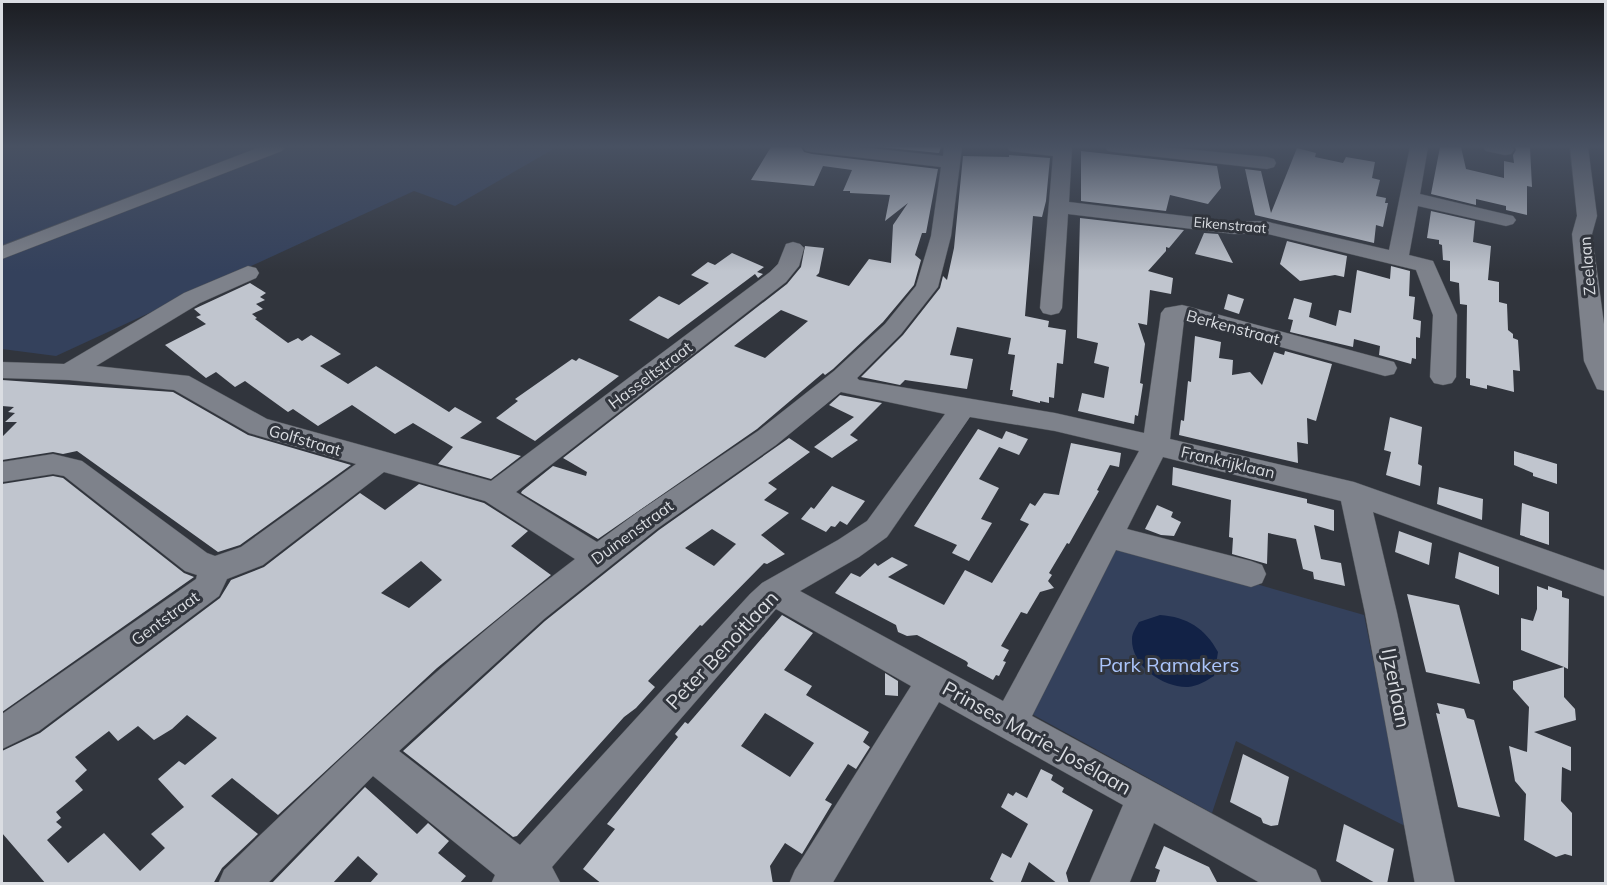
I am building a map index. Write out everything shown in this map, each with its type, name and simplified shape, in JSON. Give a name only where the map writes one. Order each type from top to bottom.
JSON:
[{"type":"street","points":[[2,253],[169,188]]},
{"type":"street","name":"Duinenstraat","points":[[238,884],[372,752],[488,647],[596,557],[767,438],[843,377],[893,329],[927,287],[937,258],[947,188]]},
{"type":"street","points":[[1051,308],[1060,188]]},
{"type":"street","points":[[1398,259],[1412,188]]},
{"type":"street","name":"Zeelaan","points":[[1584,188],[1587,216],[1582,234],[1595,248],[1596,361],[1605,383]]},
{"type":"street","points":[[1410,198],[1506,220]]},
{"type":"street","name":"Eikenstraat","points":[[1058,207],[1234,228],[1264,227],[1425,266],[1445,315],[1443,377]]},
{"type":"street","name":"Hasseltstraat","points":[[495,493],[778,277],[788,266],[793,248]]},
{"type":"street","points":[[69,372],[192,298],[248,273]]},
{"type":"street","name":"Berkenstraat","points":[[1156,446],[1173,313],[1182,312],[1385,368]]},
{"type":"street","name":"Golfstraat","points":[[2,370],[69,372],[180,382],[258,426],[495,493],[596,557]]},
{"type":"street","name":"Frankrijklaan","points":[[843,377],[851,387],[1054,422],[1271,471],[1354,493],[1605,584]]},
{"type":"street","name":"Peter Benoitlaan","points":[[525,879],[754,610],[773,592],[864,540],[877,530],[958,415],[952,405]]},
{"type":"street","points":[[1010,723],[1156,446]]},
{"type":"street","points":[[2,472],[52,464],[72,468],[196,562],[215,569],[233,565],[252,556],[379,461]]},
{"type":"street","name":"IJzerlaan","points":[[1354,493],[1381,613],[1435,884]]},
{"type":"street","points":[[1108,536],[1251,574]]},
{"type":"street","name":"Gentstraat","points":[[2,732],[26,719],[208,587],[215,569]]},
{"type":"street","name":"Prinses Marie-Josélaan","points":[[773,592],[1302,884]]},
{"type":"street","points":[[809,884],[933,681]]},
{"type":"street","points":[[372,752],[525,879]]},
{"type":"street","points":[[1109,884],[1145,798]]},
{"type":"green space","points":[[2,188],[486,188],[455,206],[414,191],[56,356],[2,349]]},
{"type":"green space","name":"Park Ramakers","points":[[1117,544],[1364,615],[1407,827],[1236,741],[1212,813],[1030,713]]},
{"type":"shaded area","points":[[1160,615],[1187,621],[1207,636],[1218,652],[1214,676],[1195,686],[1179,686],[1159,679],[1143,666],[1133,649],[1134,630],[1139,622]]},
{"type":"building","points":[[844,188],[934,188],[926,233],[922,233],[915,255],[921,260],[914,285],[883,322],[833,369],[825,375],[823,373],[757,429],[598,539],[521,493],[553,466],[586,476],[587,472],[563,458],[787,284],[801,267],[805,246],[824,248],[819,273],[816,276],[849,286],[869,259],[891,263],[893,225],[908,203],[885,221],[890,195],[843,191]],"holes":[[[781,310],[808,321],[765,358],[734,346]]]},
{"type":"building","points":[[960,188],[1047,188],[1042,217],[1033,216],[1025,316],[1049,321],[1048,327],[1066,330],[1063,364],[1057,363],[1054,398],[1049,397],[1049,403],[1012,396],[1013,390],[1010,390],[1015,355],[1008,354],[1011,338],[957,327],[950,355],[973,359],[967,389],[905,380],[900,385],[861,377],[903,335],[940,288],[943,276],[947,280],[954,248]]},
{"type":"building","points":[[1081,188],[1221,188],[1208,204],[1170,195],[1166,211],[1081,201]]},
{"type":"building","points":[[1249,188],[1265,188],[1271,213],[1281,188],[1378,188],[1376,196],[1386,198],[1385,203],[1388,203],[1383,227],[1376,225],[1374,243],[1255,215]]},
{"type":"building","points":[[1432,188],[1527,188],[1527,215],[1506,210],[1506,206],[1476,199],[1476,205],[1431,194]]},
{"type":"building","points":[[1431,211],[1475,221],[1473,242],[1491,246],[1488,280],[1499,282],[1499,302],[1507,304],[1508,330],[1513,334],[1513,338],[1518,340],[1520,371],[1513,370],[1514,392],[1487,385],[1487,389],[1470,385],[1470,379],[1466,378],[1467,305],[1460,304],[1459,283],[1450,281],[1450,261],[1443,260],[1442,245],[1439,244],[1439,240],[1427,238]]},
{"type":"building","points":[[1080,218],[1184,230],[1169,248],[1166,247],[1166,251],[1148,271],[1173,278],[1171,294],[1150,290],[1147,325],[1138,323],[1145,344],[1140,383],[1143,384],[1138,416],[1135,415],[1134,424],[1078,411],[1082,393],[1104,398],[1109,367],[1094,363],[1098,343],[1077,338]]},
{"type":"building","points":[[1204,233],[1218,234],[1233,263],[1195,254]]},
{"type":"building","points":[[1287,241],[1347,256],[1344,277],[1335,275],[1300,281],[1280,264]]},
{"type":"building","points":[[732,253],[764,267],[757,272],[763,274],[758,278],[755,274],[668,339],[629,320],[659,296],[679,305],[709,283],[691,275],[708,262],[715,265]]},
{"type":"building","points":[[1391,266],[1410,271],[1409,296],[1415,297],[1413,319],[1421,321],[1420,338],[1416,337],[1416,359],[1412,358],[1411,364],[1379,355],[1380,346],[1354,339],[1353,347],[1290,332],[1293,320],[1288,319],[1294,298],[1312,303],[1309,317],[1336,326],[1339,310],[1351,313],[1357,270],[1390,279]]},
{"type":"building","points":[[250,283],[266,293],[260,297],[265,300],[256,304],[263,309],[252,314],[257,318],[255,319],[288,343],[298,338],[302,341],[311,335],[341,354],[320,366],[348,384],[376,366],[449,412],[455,407],[482,422],[460,438],[521,456],[491,479],[438,464],[453,447],[413,423],[395,434],[352,405],[318,426],[293,409],[288,412],[245,381],[235,387],[216,372],[206,378],[165,345],[206,324],[196,317],[201,315],[194,309]]},
{"type":"building","points":[[1228,294],[1244,299],[1239,314],[1224,309]]},
{"type":"building","points":[[1195,336],[1221,342],[1219,358],[1233,360],[1232,375],[1250,372],[1262,385],[1274,352],[1284,355],[1285,351],[1332,364],[1316,421],[1307,418],[1308,444],[1297,442],[1298,463],[1179,435],[1181,420],[1184,421],[1188,381],[1191,382]]},
{"type":"building","points":[[579,358],[619,376],[535,441],[496,418],[518,401],[515,399],[572,359],[576,361]]},
{"type":"building","points":[[2,380],[173,392],[248,435],[351,465],[240,545],[218,552],[77,451],[63,454],[53,452],[2,460],[2,437],[17,422],[5,422],[15,413],[8,412],[14,407],[2,406]]},
{"type":"building","points":[[840,395],[882,403],[850,435],[858,440],[832,458],[814,447],[854,417],[829,405]]},
{"type":"building","points":[[1390,417],[1422,427],[1418,464],[1422,466],[1420,486],[1386,475],[1391,452],[1384,450]]},
{"type":"building","points":[[978,429],[1002,439],[1006,431],[1028,439],[1019,455],[999,447],[979,479],[999,488],[981,519],[992,523],[969,561],[952,553],[957,545],[914,526]]},
{"type":"building","points":[[789,438],[810,452],[768,483],[777,489],[764,500],[789,513],[761,535],[785,554],[767,564],[764,563],[702,626],[700,625],[648,681],[655,687],[636,708],[624,717],[517,836],[513,837],[403,751],[545,621],[659,530]],"holes":[[[712,529],[736,544],[714,566],[685,548]]]},
{"type":"building","points":[[1071,443],[1121,453],[1119,467],[1110,465],[1097,490],[1099,491],[1069,544],[1067,543],[1049,573],[1052,575],[1048,581],[1054,588],[1040,592],[1027,614],[1021,612],[1001,646],[1009,650],[999,676],[996,675],[993,680],[967,666],[966,661],[917,635],[907,636],[898,632],[896,625],[835,593],[851,573],[860,577],[875,563],[878,566],[892,557],[908,565],[888,577],[944,605],[965,570],[992,583],[1029,524],[1020,520],[1030,503],[1035,506],[1044,493],[1059,495]]},
{"type":"building","points":[[1514,451],[1557,464],[1557,484],[1533,476],[1533,473],[1514,465]]},
{"type":"building","points":[[1173,467],[1307,499],[1307,503],[1334,510],[1334,531],[1314,525],[1321,559],[1341,563],[1345,586],[1314,579],[1313,572],[1303,569],[1296,539],[1268,533],[1267,564],[1232,554],[1233,538],[1229,537],[1231,500],[1172,485]]},
{"type":"building","points":[[53,476],[63,478],[184,573],[194,577],[2,712],[2,484]]},
{"type":"building","points":[[419,484],[484,503],[528,531],[511,546],[551,575],[437,668],[278,815],[232,778],[211,796],[258,834],[222,868],[213,884],[46,884],[2,833],[2,751],[40,733],[220,598],[231,580],[264,567],[360,493],[385,510]],"holes":[[[421,561],[442,580],[409,608],[381,593]],[[187,715],[217,738],[185,765],[179,761],[158,779],[184,807],[151,834],[165,848],[140,871],[104,833],[68,863],[47,840],[62,827],[56,822],[61,818],[56,812],[83,790],[75,781],[87,770],[75,757],[109,731],[118,741],[138,726],[154,740],[172,729]]]},
{"type":"building","points":[[832,486],[865,501],[847,525],[840,521],[826,532],[801,519],[811,507],[814,509]]},
{"type":"building","points":[[1439,487],[1483,499],[1482,520],[1437,504]]},
{"type":"building","points":[[1522,503],[1549,512],[1549,545],[1520,535]]},
{"type":"building","points":[[1157,505],[1173,512],[1171,517],[1181,522],[1174,536],[1161,535],[1145,529]]},
{"type":"building","points":[[1399,531],[1432,543],[1429,565],[1395,552]]},
{"type":"building","points":[[1459,552],[1499,567],[1499,595],[1455,578]]},
{"type":"building","points":[[1537,586],[1548,590],[1548,586],[1562,591],[1562,597],[1569,599],[1568,669],[1521,650],[1521,618],[1533,621],[1537,609]]},
{"type":"building","points":[[1407,594],[1459,605],[1480,684],[1426,672]]},
{"type":"building","points":[[782,615],[813,633],[784,670],[812,686],[806,695],[869,732],[863,742],[870,747],[856,769],[848,764],[825,800],[832,804],[802,854],[785,843],[770,866],[773,884],[602,884],[583,869],[615,829],[607,824],[678,737],[675,734],[685,722],[688,724]],"holes":[[[765,713],[814,743],[790,777],[741,746]]]},
{"type":"building","points":[[1564,667],[1564,697],[1575,709],[1576,720],[1534,732],[1571,747],[1571,771],[1562,767],[1561,801],[1572,813],[1572,856],[1565,854],[1556,857],[1524,840],[1526,794],[1515,781],[1509,746],[1527,752],[1529,707],[1513,689],[1513,681]]},
{"type":"building","points":[[885,673],[898,681],[898,696],[885,695]]},
{"type":"building","points":[[1437,703],[1464,709],[1467,718],[1474,720],[1500,817],[1458,807],[1436,713],[1440,714]]},
{"type":"building","points":[[1243,754],[1289,777],[1278,825],[1271,826],[1263,823],[1261,818],[1230,802]]},
{"type":"building","points":[[1041,769],[1053,775],[1051,780],[1064,788],[1062,792],[1093,810],[1066,873],[1069,884],[1058,884],[1029,862],[1020,884],[997,884],[990,879],[1002,853],[1011,858],[1028,824],[1001,807],[1008,793],[1013,796],[1016,792],[1027,798]]},
{"type":"building","points":[[365,787],[417,834],[428,823],[449,841],[438,853],[466,876],[459,884],[369,884],[378,874],[358,856],[332,884],[271,884]]},
{"type":"building","points":[[1344,824],[1394,849],[1387,884],[1377,884],[1336,861]]},
{"type":"building","points":[[1164,846],[1209,867],[1218,884],[1155,884],[1160,870],[1155,868]]}]
